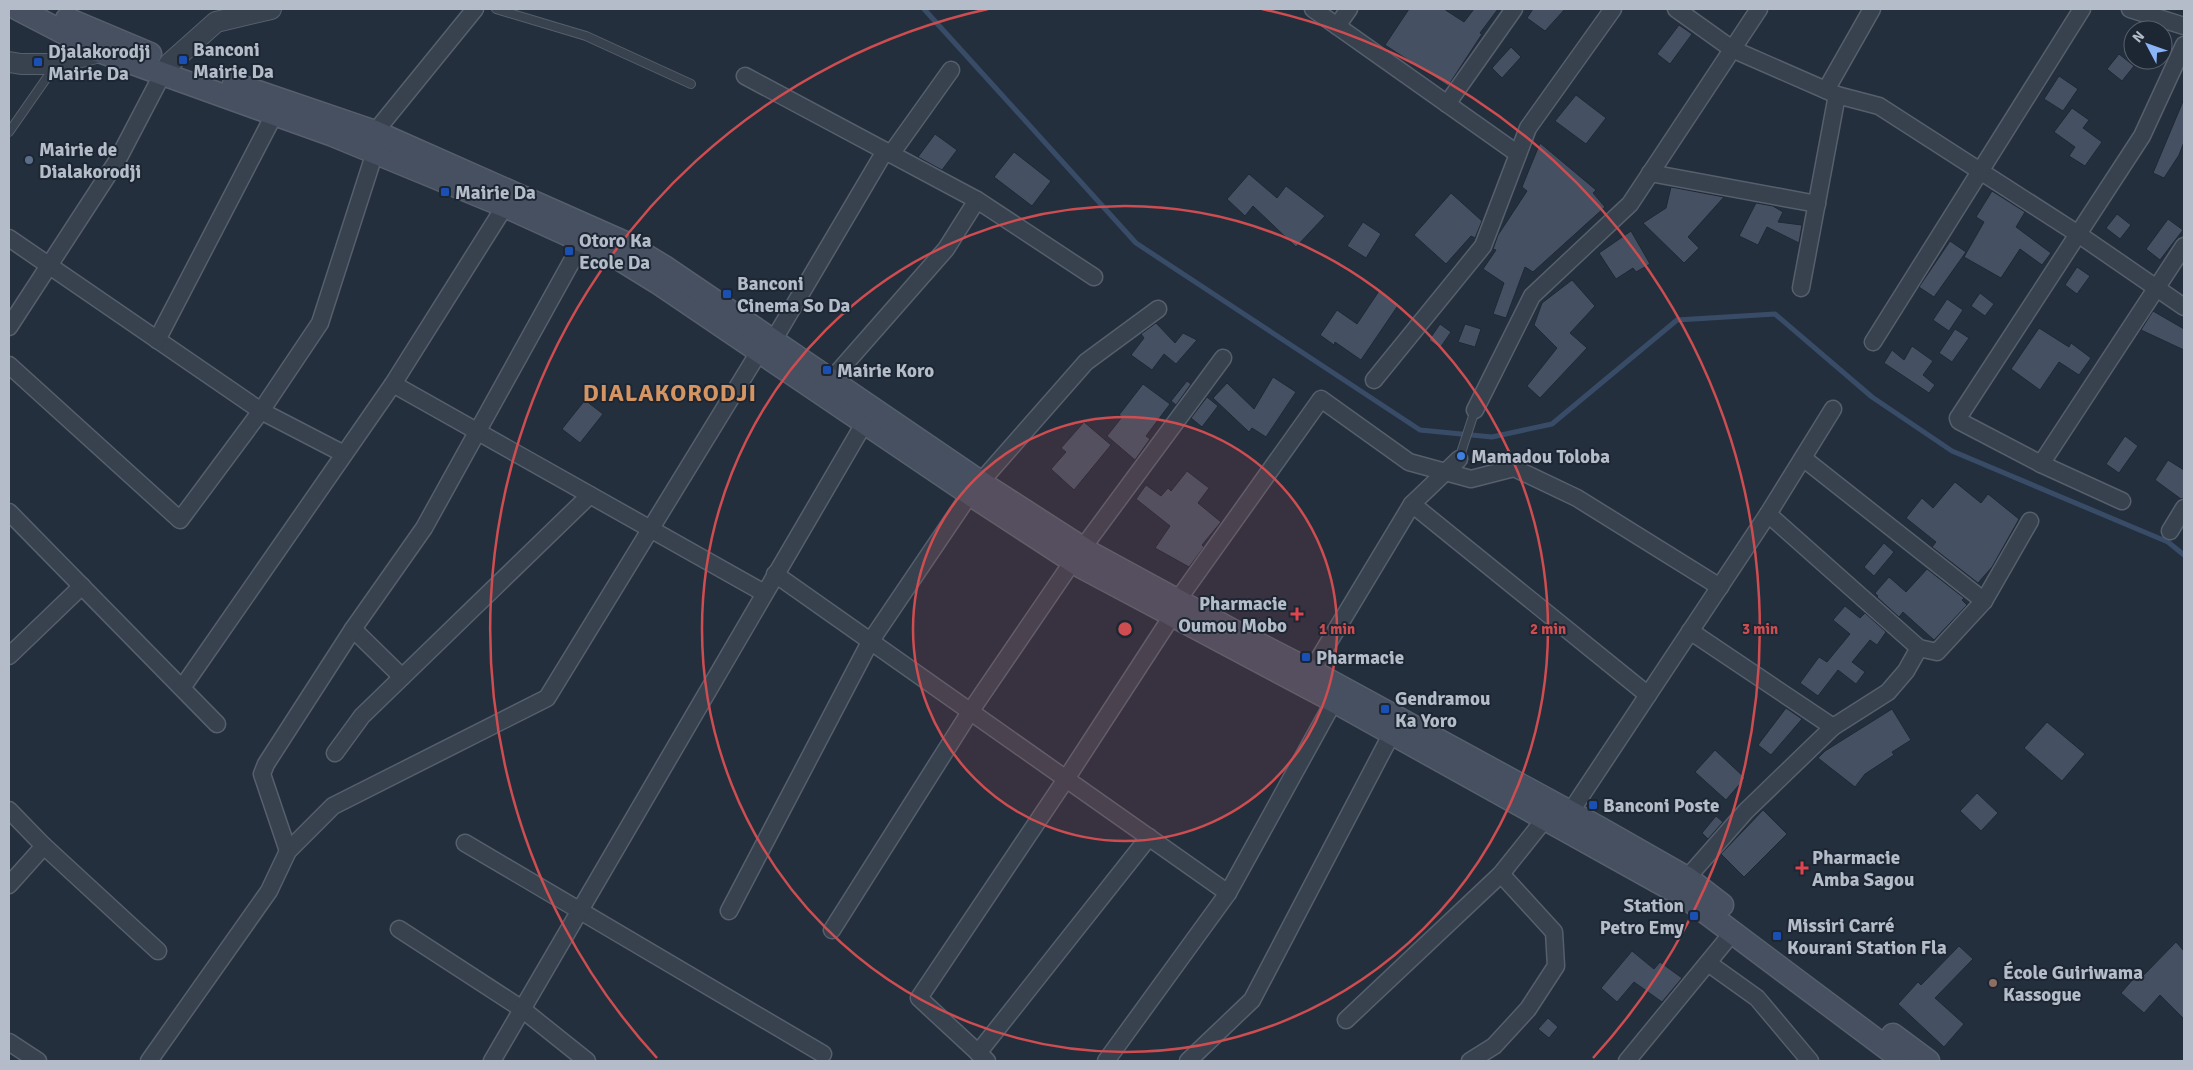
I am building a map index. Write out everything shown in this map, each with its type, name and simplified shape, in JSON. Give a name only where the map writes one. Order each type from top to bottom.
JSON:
[{"type":"main road","points":[[18,9],[98,52],[166,68],[375,142],[623,242],[666,268],[864,422],[976,488],[1077,555],[1559,815],[1684,896],[1904,1061]]},
{"type":"main road","points":[[50,9],[77,24],[129,46],[166,68],[274,115],[375,142],[505,206],[616,256],[766,346],[831,380],[976,488]]},
{"type":"main road","points":[[1307,678],[1334,701],[1392,733],[1687,878],[1928,1061]]},
{"type":"street","points":[[9,327],[117,161],[166,68],[216,22],[271,9]]},
{"type":"street","points":[[9,365],[180,520],[261,410],[320,323],[375,142],[475,9]]},
{"type":"street","points":[[1313,9],[1518,154]]},
{"type":"street","points":[[1337,26],[1349,9]]},
{"type":"street","points":[[1447,104],[1514,9]]},
{"type":"street","points":[[1374,380],[1483,246],[1528,128],[1613,9]]},
{"type":"street","points":[[1676,9],[1732,49],[1832,93],[1879,106],[2078,234],[2184,307]]},
{"type":"street","points":[[1475,410],[1532,296],[1630,204],[1759,9]]},
{"type":"street","points":[[1801,288],[1816,204],[1832,93],[1872,9]]},
{"type":"street","points":[[1873,342],[2082,9]]},
{"type":"street","points":[[2130,9],[2184,26]]},
{"type":"street","points":[[2122,501],[2041,464],[1959,421],[1958,418],[2142,136],[2184,45]]},
{"type":"street","points":[[9,62],[56,64],[98,52],[129,46]]},
{"type":"street","points":[[149,1061],[269,892],[288,851],[333,806],[547,698],[650,529],[888,152],[951,70]]},
{"type":"street","points":[[745,76],[976,200],[1094,277]]},
{"type":"street","points":[[157,340],[274,115]]},
{"type":"street","points":[[1650,173],[1816,204]]},
{"type":"street","points":[[831,380],[946,249],[976,200]]},
{"type":"street","points":[[182,688],[393,384],[505,206]]},
{"type":"street","points":[[9,238],[261,410],[344,454]]},
{"type":"street","points":[[288,851],[262,774],[266,764],[353,629],[424,528],[583,241]]},
{"type":"street","points":[[2041,464],[2158,289],[2184,246]]},
{"type":"street","points":[[729,911],[870,642],[976,488],[1086,362],[1158,309]]},
{"type":"street","points":[[832,930],[970,712],[1077,555],[1223,358]]},
{"type":"street","points":[[393,384],[764,593]]},
{"type":"street","points":[[1149,837],[982,1057],[919,998],[1066,779],[1175,609],[1321,399],[1409,462],[1471,479],[1514,468],[1576,498],[1720,587]]},
{"type":"street","points":[[1346,1020],[1501,874],[1559,815],[1648,695],[1768,514],[1833,409]]},
{"type":"street","points":[[492,1061],[864,422]]},
{"type":"street","points":[[1803,458],[1984,601]]},
{"type":"street","points":[[1307,678],[1412,504],[1459,459]]},
{"type":"street","points":[[335,753],[362,716],[590,495]]},
{"type":"street","points":[[1412,504],[1648,695]]},
{"type":"street","points":[[2170,531],[2184,508]]},
{"type":"street","points":[[9,512],[216,724]]},
{"type":"street","points":[[1768,514],[1919,648],[1930,651],[1940,650],[1984,601],[2030,521]]},
{"type":"street","points":[[775,574],[1228,893]]},
{"type":"street","points":[[9,656],[82,586]]},
{"type":"street","points":[[353,629],[402,677]]},
{"type":"street","points":[[1690,631],[1833,726]]},
{"type":"street","points":[[1687,878],[1746,811],[1833,726],[1888,692],[1906,671],[1919,648]]},
{"type":"street","points":[[1106,1061],[1228,893],[1334,701]]},
{"type":"street","points":[[1188,1061],[1252,1000],[1392,733]]},
{"type":"street","points":[[9,810],[44,846],[158,951]]},
{"type":"street","points":[[465,843],[823,1054]]},
{"type":"street","points":[[9,884],[44,846]]},
{"type":"street","points":[[1470,1061],[1494,1046],[1528,1009],[1556,966],[1554,932],[1501,874]]},
{"type":"street","points":[[399,929],[522,1009],[588,1061]]},
{"type":"street","points":[[1627,1061],[1734,932]]},
{"type":"street","points":[[1708,962],[1757,998],[1810,1061]]},
{"type":"street","points":[[9,1042],[38,1061]]},
{"type":"lane","points":[[496,9],[586,36],[691,84]]},
{"type":"lane","points":[[9,132],[56,64]]},
{"type":"lane","points":[[1459,459],[1475,410]]},
{"type":"building","points":[[1409,9],[1444,9],[1464,22],[1474,9],[1498,9],[1480,33],[1482,34],[1448,86],[1385,45]]},
{"type":"building","points":[[1533,9],[1565,9],[1545,31],[1527,18]]},
{"type":"building","points":[[1679,25],[1692,34],[1670,64],[1657,54]]},
{"type":"building","points":[[1511,47],[1521,57],[1502,78],[1492,68]]},
{"type":"building","points":[[2119,54],[2123,57],[2123,70],[2131,70],[2122,81],[2107,69]]},
{"type":"building","points":[[2059,76],[2078,89],[2063,111],[2044,99]]},
{"type":"building","points":[[1576,95],[1606,118],[1586,144],[1555,121]]},
{"type":"building","points":[[2184,99],[2184,142],[2179,155],[2164,178],[2153,173]]},
{"type":"building","points":[[2072,108],[2089,120],[2083,128],[2102,142],[2085,166],[2069,156],[2075,147],[2054,132]]},
{"type":"building","points":[[935,134],[957,150],[942,170],[918,157]]},
{"type":"building","points":[[1540,143],[1596,190],[1593,193],[1605,207],[1533,272],[1525,267],[1506,318],[1493,314],[1504,283],[1483,269],[1496,250],[1493,249],[1498,235],[1527,191],[1522,187]]},
{"type":"building","points":[[1014,152],[1051,181],[1032,206],[994,177]]},
{"type":"building","points":[[1249,174],[1277,198],[1286,186],[1325,216],[1296,247],[1253,206],[1245,216],[1227,199]]},
{"type":"building","points":[[1671,187],[1724,197],[1688,237],[1699,248],[1684,263],[1643,223],[1666,208]]},
{"type":"building","points":[[1992,191],[2025,212],[2016,227],[2051,253],[2042,265],[2020,249],[2001,278],[1964,257],[1984,222],[1976,217]]},
{"type":"building","points":[[1451,193],[1482,221],[1475,238],[1471,236],[1446,264],[1414,235]]},
{"type":"building","points":[[1756,203],[1773,206],[1783,212],[1778,222],[1802,225],[1799,243],[1767,227],[1758,245],[1739,236]]},
{"type":"building","points":[[2117,214],[2131,225],[2120,239],[2106,228]]},
{"type":"building","points":[[2168,219],[2183,230],[2160,260],[2146,249]]},
{"type":"building","points":[[1363,222],[1381,234],[1366,258],[1347,246]]},
{"type":"building","points":[[1631,231],[1650,264],[1636,272],[1633,268],[1616,279],[1599,253]]},
{"type":"building","points":[[1950,241],[1966,252],[1934,297],[1919,287]]},
{"type":"building","points":[[2077,267],[2090,276],[2077,294],[2065,285]]},
{"type":"building","points":[[1572,280],[1595,306],[1570,333],[1587,348],[1540,398],[1527,386],[1557,348],[1534,325],[1542,303]]},
{"type":"building","points":[[1379,291],[1399,304],[1361,360],[1335,342],[1334,345],[1320,335],[1337,310],[1357,324]]},
{"type":"building","points":[[1980,293],[1994,304],[1985,316],[1971,306]]},
{"type":"building","points":[[1947,299],[1963,310],[1949,331],[1933,320]]},
{"type":"building","points":[[2153,311],[2184,329],[2184,350],[2141,330]]},
{"type":"building","points":[[1156,323],[1175,343],[1183,333],[1197,340],[1176,364],[1164,354],[1152,370],[1131,355],[1144,338],[1141,334]]},
{"type":"building","points":[[1440,324],[1451,332],[1440,348],[1429,340]]},
{"type":"building","points":[[1465,324],[1481,329],[1475,347],[1458,342]]},
{"type":"building","points":[[2039,328],[2069,347],[2071,343],[2091,358],[2079,375],[2059,362],[2040,390],[2011,369]]},
{"type":"building","points":[[1955,329],[1969,338],[1952,362],[1939,353]]},
{"type":"building","points":[[1912,346],[1933,361],[1923,375],[1935,385],[1929,393],[1884,363],[1892,350],[1904,360]]},
{"type":"building","points":[[1273,377],[1296,392],[1266,437],[1252,428],[1249,432],[1213,398],[1227,383],[1254,409]]},
{"type":"building","points":[[1187,381],[1191,384],[1176,405],[1171,401]]},
{"type":"building","points":[[1143,384],[1170,404],[1146,436],[1150,439],[1135,460],[1107,436],[1122,417],[1119,415]]},
{"type":"building","points":[[1207,397],[1218,406],[1202,427],[1191,418]]},
{"type":"building","points":[[585,400],[603,414],[580,443],[562,429]]},
{"type":"building","points":[[1084,422],[1111,445],[1074,490],[1051,469],[1066,452],[1061,448]]},
{"type":"building","points":[[2125,436],[2138,446],[2119,473],[2106,464]]},
{"type":"building","points":[[2168,460],[2184,470],[2184,498],[2181,499],[2155,480]]},
{"type":"building","points":[[1187,471],[1209,488],[1198,503],[1221,522],[1202,545],[1204,547],[1189,567],[1155,548],[1170,526],[1136,499],[1146,485],[1161,496],[1168,488],[1171,491]]},
{"type":"building","points":[[1955,482],[1981,503],[1988,494],[2019,519],[1992,567],[1978,583],[1932,547],[1936,542],[1906,518],[1922,498],[1933,508]]},
{"type":"building","points":[[1884,543],[1894,552],[1874,576],[1864,567]]},
{"type":"building","points":[[1927,569],[1964,598],[1962,600],[1967,605],[1934,640],[1903,612],[1899,617],[1875,593],[1889,577],[1906,592]]},
{"type":"building","points":[[1845,606],[1860,618],[1865,613],[1886,632],[1877,645],[1870,640],[1852,662],[1865,672],[1856,684],[1838,670],[1818,696],[1800,683],[1819,657],[1827,662],[1850,634],[1833,620]]},
{"type":"building","points":[[1786,708],[1802,719],[1771,755],[1758,745]]},
{"type":"building","points":[[1892,709],[1911,740],[1892,752],[1894,755],[1865,774],[1855,787],[1818,758],[1825,751]]},
{"type":"building","points":[[2047,722],[2085,754],[2062,781],[2024,748]]},
{"type":"building","points":[[1715,750],[1745,778],[1726,800],[1695,772]]},
{"type":"building","points":[[1977,793],[1998,813],[1981,831],[1960,811]]},
{"type":"building","points":[[1763,810],[1787,834],[1744,877],[1721,854]]},
{"type":"building","points":[[1716,816],[1723,822],[1708,839],[1702,833]]},
{"type":"building","points":[[2176,942],[2184,951],[2184,1019],[2160,995],[2144,1013],[2121,993],[2134,978],[2138,981]]},
{"type":"building","points":[[1959,946],[1973,959],[1935,998],[1964,1024],[1944,1047],[1898,1004],[1918,982],[1921,985]]},
{"type":"building","points":[[1632,951],[1654,969],[1660,962],[1682,978],[1662,1002],[1634,982],[1617,1002],[1601,988]]},
{"type":"building","points":[[1548,1018],[1558,1027],[1549,1038],[1538,1029]]},
{"type":"waterway","points":[[924,9],[1136,243],[1420,430],[1492,437],[1552,424],[1677,320],[1775,314],[1872,397],[1952,451],[2168,542],[2184,555]]},
{"type":"place","name":"Banconi Mairie Da","points":[[183,60]]},
{"type":"place","name":"Djalakorodji Mairie Da","points":[[38,62]]},
{"type":"place","name":"Mairie de Dialakorodji","points":[[29,160]]},
{"type":"place","name":"Mairie Da","points":[[445,192]]},
{"type":"place","name":"Otoro Ka Ecole Da","points":[[569,251]]},
{"type":"place","name":"Banconi Cinema So Da","points":[[727,294]]},
{"type":"place","name":"Mairie Koro","points":[[827,370]]},
{"type":"place","name":"Mamadou Toloba","points":[[1461,456]]},
{"type":"place","name":"Pharmacie Oumou Mobo","points":[[1297,614]]},
{"type":"place","name":"Pharmacie","points":[[1306,657]]},
{"type":"place","name":"Gendramou Ka Yoro","points":[[1385,709]]},
{"type":"place","name":"Banconi Poste","points":[[1593,805]]},
{"type":"place","name":"Pharmacie Amba Sagou","points":[[1802,868]]},
{"type":"place","name":"Station Petro Emy","points":[[1694,916]]},
{"type":"place","name":"Missiri Carré Kourani Station Fla","points":[[1777,936]]},
{"type":"place","name":"École Guiriwama Kassogue","points":[[1993,983]]},
{"type":"district","name":"DIALAKORODJI","points":[[670,393]]}]
